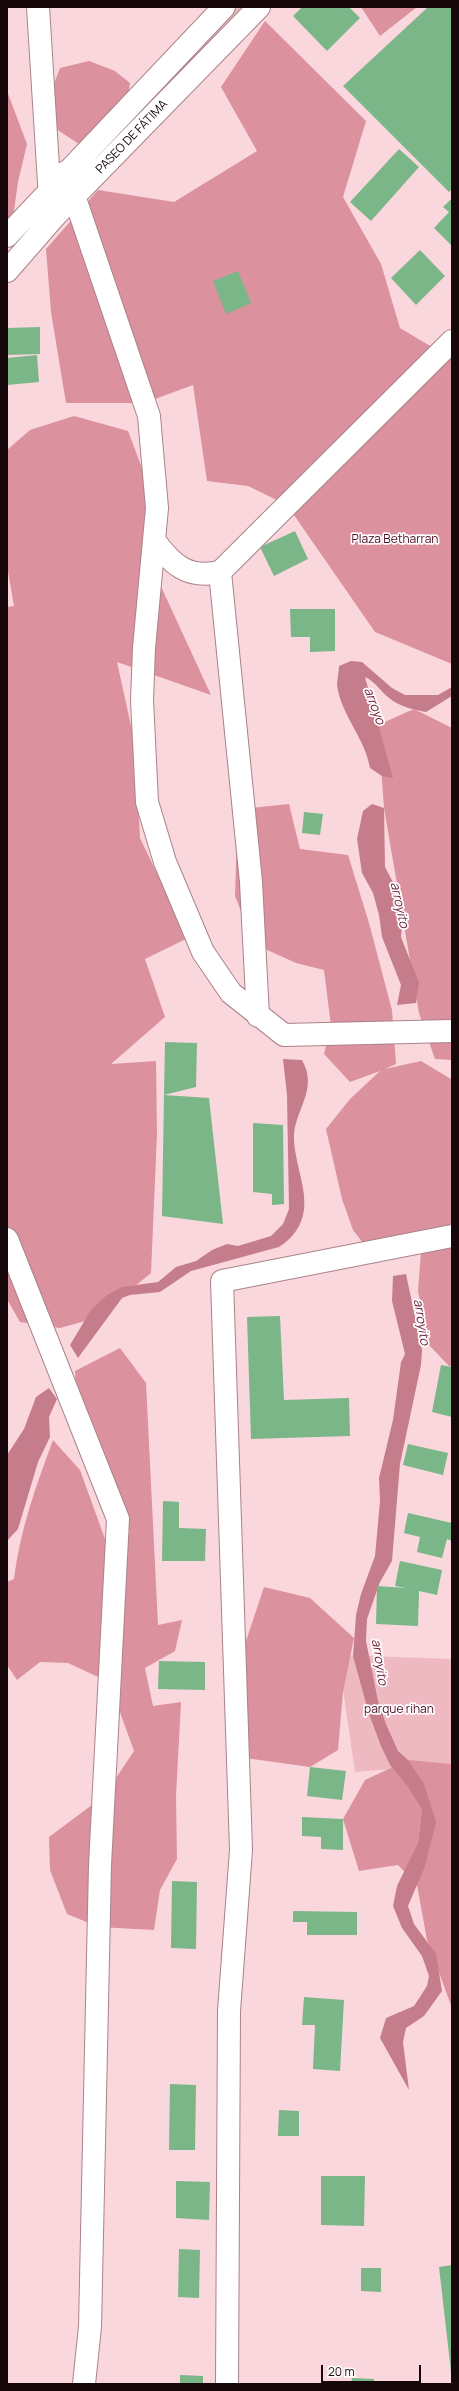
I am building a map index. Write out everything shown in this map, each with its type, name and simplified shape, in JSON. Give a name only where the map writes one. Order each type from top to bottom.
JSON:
[{"type":"street","points":[[38,7],[48,191],[54,217]]},
{"type":"street","name":"PASEO DE FÁTIMA","points":[[7,236],[224,7]]},
{"type":"street","name":"PASEO DE FÁTIMA","points":[[7,271],[74,196],[259,7]]},
{"type":"street","points":[[66,172],[149,416],[157,508],[142,700],[148,802],[166,862],[203,952],[231,993],[258,1016],[284,1035],[452,1032]]},
{"type":"street","points":[[154,540],[175,566],[206,575],[220,572],[452,340]]},
{"type":"street","points":[[220,572],[251,882],[258,1016]]},
{"type":"street","points":[[227,2384],[229,2011],[241,1850],[222,1282],[452,1236]]},
{"type":"street","points":[[7,1239],[118,1519],[100,1866],[90,2327],[84,2384]]},
{"type":"green space","points":[[238,7],[244,7],[91,163],[90,159]]},
{"type":"green space","points":[[361,7],[417,7],[380,36]]},
{"type":"green space","name":"Plaza Betharran","points":[[265,21],[366,121],[343,197],[381,264],[400,328],[452,359],[452,664],[375,632],[287,505],[248,486],[207,481],[193,385],[144,403],[66,403],[51,312],[46,249],[98,190],[174,202],[257,151],[221,87]]},
{"type":"green space","points":[[89,61],[115,71],[130,83],[126,109],[79,144],[53,127],[44,110],[60,68]]},
{"type":"green space","points":[[7,91],[27,144],[18,182],[11,232],[7,235]]},
{"type":"green space","points":[[74,416],[128,431],[157,508],[158,580],[211,695],[117,662],[135,744],[140,838],[188,938],[145,959],[165,1017],[111,1064],[156,1061],[157,1134],[151,1273],[96,1318],[60,1328],[20,1322],[7,1299],[7,607],[14,606],[7,566],[7,450],[30,430]]},
{"type":"green space","points":[[414,709],[452,728],[452,1060],[435,1059],[419,1013],[384,808],[378,725]]},
{"type":"green space","points":[[289,804],[300,849],[348,855],[369,923],[392,1010],[396,1064],[385,1069],[421,1061],[451,1079],[452,1231],[370,1252],[353,1230],[342,1199],[326,1129],[350,1099],[380,1071],[350,1082],[324,1054],[331,1026],[324,970],[296,963],[254,944],[235,896],[237,833],[251,808]]},
{"type":"green space","points":[[452,1239],[452,1366],[449,1366],[429,1345],[418,1291],[421,1252]]},
{"type":"green space","points":[[120,1348],[146,1383],[158,1625],[182,1620],[175,1651],[145,1668],[153,1706],[181,1702],[176,1796],[177,1859],[160,1890],[154,1930],[99,1927],[67,1914],[50,1870],[49,1837],[104,1796],[134,1751],[109,1682],[68,1663],[40,1662],[17,1680],[7,1665],[7,1582],[14,1579],[24,1526],[53,1440],[80,1470],[105,1539],[130,1533],[112,1474],[78,1422],[75,1371]]},
{"type":"green space","points":[[264,1587],[310,1598],[354,1638],[343,1692],[338,1750],[310,1767],[238,1757],[246,1641]]},
{"type":"green space","name":"parque rihan","points":[[338,1655],[452,1659],[452,1764],[355,1772]]},
{"type":"green space","points":[[408,1760],[452,1764],[452,2008],[427,1940],[417,1885],[398,1865],[359,1871],[343,1819],[365,1780]]},
{"type":"water","points":[[351,661],[362,662],[392,688],[405,695],[438,695],[452,687],[452,696],[426,712],[397,704],[372,681],[365,677],[393,778],[382,776],[370,768],[363,747],[339,696],[337,685],[339,666]]},
{"type":"water","name":"arroyito","points":[[372,804],[384,808],[385,867],[396,888],[403,915],[401,937],[419,983],[416,1003],[397,1005],[401,985],[382,937],[379,915],[373,893],[362,873],[357,839],[363,811]]},
{"type":"water","points":[[283,1059],[302,1060],[308,1080],[305,1097],[294,1134],[294,1143],[304,1192],[303,1216],[296,1232],[279,1247],[191,1271],[160,1292],[130,1295],[122,1298],[78,1358],[70,1345],[91,1310],[107,1295],[122,1287],[158,1282],[176,1267],[196,1261],[212,1250],[227,1244],[238,1246],[271,1236],[283,1224],[289,1209],[287,1095]]},
{"type":"water","points":[[406,1274],[422,1350],[421,1365],[400,1464],[392,1561],[380,1582],[367,1619],[366,1641],[378,1701],[386,1724],[398,1751],[408,1760],[424,1784],[436,1822],[425,1866],[408,1906],[414,1924],[436,1954],[442,1991],[424,2016],[406,2028],[403,2042],[409,2090],[380,2038],[386,2018],[414,2006],[427,1986],[429,1976],[422,1956],[402,1928],[393,1906],[397,1886],[419,1841],[422,1809],[408,1787],[390,1765],[381,1746],[369,1714],[353,1656],[356,1615],[361,1594],[375,1556],[380,1501],[379,1478],[393,1420],[401,1362],[405,1354],[392,1301],[393,1276]]},
{"type":"water","points":[[49,1388],[57,1399],[49,1417],[50,1437],[38,1462],[18,1529],[7,1541],[7,1455],[24,1429],[36,1397]]},
{"type":"building","points":[[302,7],[349,7],[360,18],[327,51],[293,16]]},
{"type":"building","points":[[428,7],[452,7],[452,189],[449,192],[343,86]]},
{"type":"building","points":[[399,149],[419,167],[371,221],[350,202]]},
{"type":"building","points":[[452,198],[452,246],[434,228],[449,212],[443,207]]},
{"type":"building","points":[[420,250],[445,276],[416,305],[391,278]]},
{"type":"building","points":[[238,271],[251,303],[226,314],[213,281]]},
{"type":"building","points":[[40,327],[40,354],[7,355],[7,328]]},
{"type":"building","points":[[37,355],[39,382],[7,385],[7,358]]},
{"type":"building","points":[[295,531],[308,559],[274,576],[260,547]]},
{"type":"building","points":[[290,609],[335,609],[335,651],[310,652],[310,637],[291,637]]},
{"type":"building","points":[[304,812],[323,814],[320,835],[302,833]]},
{"type":"building","points":[[165,1042],[197,1043],[196,1087],[164,1095]]},
{"type":"building","points":[[164,1095],[209,1098],[223,1224],[162,1216]]},
{"type":"building","points":[[253,1123],[283,1125],[284,1204],[272,1205],[272,1194],[253,1192]]},
{"type":"building","points":[[280,1316],[284,1400],[349,1398],[350,1436],[251,1439],[247,1317]]},
{"type":"building","points":[[441,1365],[452,1367],[452,1417],[432,1412]]},
{"type":"building","points":[[408,1444],[448,1453],[443,1475],[403,1465]]},
{"type":"building","points":[[163,1501],[179,1502],[179,1528],[206,1529],[205,1561],[162,1561]]},
{"type":"building","points":[[408,1513],[452,1523],[452,1541],[447,1539],[442,1558],[417,1552],[420,1537],[404,1533]]},
{"type":"building","points":[[400,1561],[442,1570],[437,1595],[419,1591],[418,1626],[376,1624],[377,1586],[406,1588],[395,1586]]},
{"type":"building","points":[[159,1661],[205,1662],[205,1690],[158,1689]]},
{"type":"building","points":[[310,1767],[346,1771],[342,1800],[307,1796]]},
{"type":"building","points":[[302,1817],[343,1819],[343,1850],[321,1849],[321,1837],[302,1836]]},
{"type":"building","points":[[172,1881],[197,1882],[196,1949],[171,1948]]},
{"type":"building","points":[[293,1911],[357,1912],[357,1935],[307,1935],[307,1922],[293,1922]]},
{"type":"building","points":[[304,1997],[344,2000],[340,2071],[313,2069],[315,2025],[302,2025]]},
{"type":"building","points":[[170,2084],[196,2085],[195,2150],[169,2150]]},
{"type":"building","points":[[279,2110],[299,2111],[299,2136],[278,2136]]},
{"type":"building","points":[[321,2176],[365,2176],[364,2226],[321,2225]]},
{"type":"building","points":[[176,2181],[210,2182],[209,2220],[176,2218]]},
{"type":"building","points":[[179,2249],[200,2250],[199,2298],[178,2297]]},
{"type":"building","points":[[452,2265],[452,2372],[451,2372],[439,2267]]},
{"type":"building","points":[[361,2268],[381,2268],[381,2292],[361,2291]]},
{"type":"building","points":[[180,2375],[203,2376],[203,2384],[180,2384]]},
{"type":"building","points":[[352,2378],[374,2379],[374,2384],[351,2384]]},
{"type":"water label","name":"arroyo","points":[[374,706]]}]
